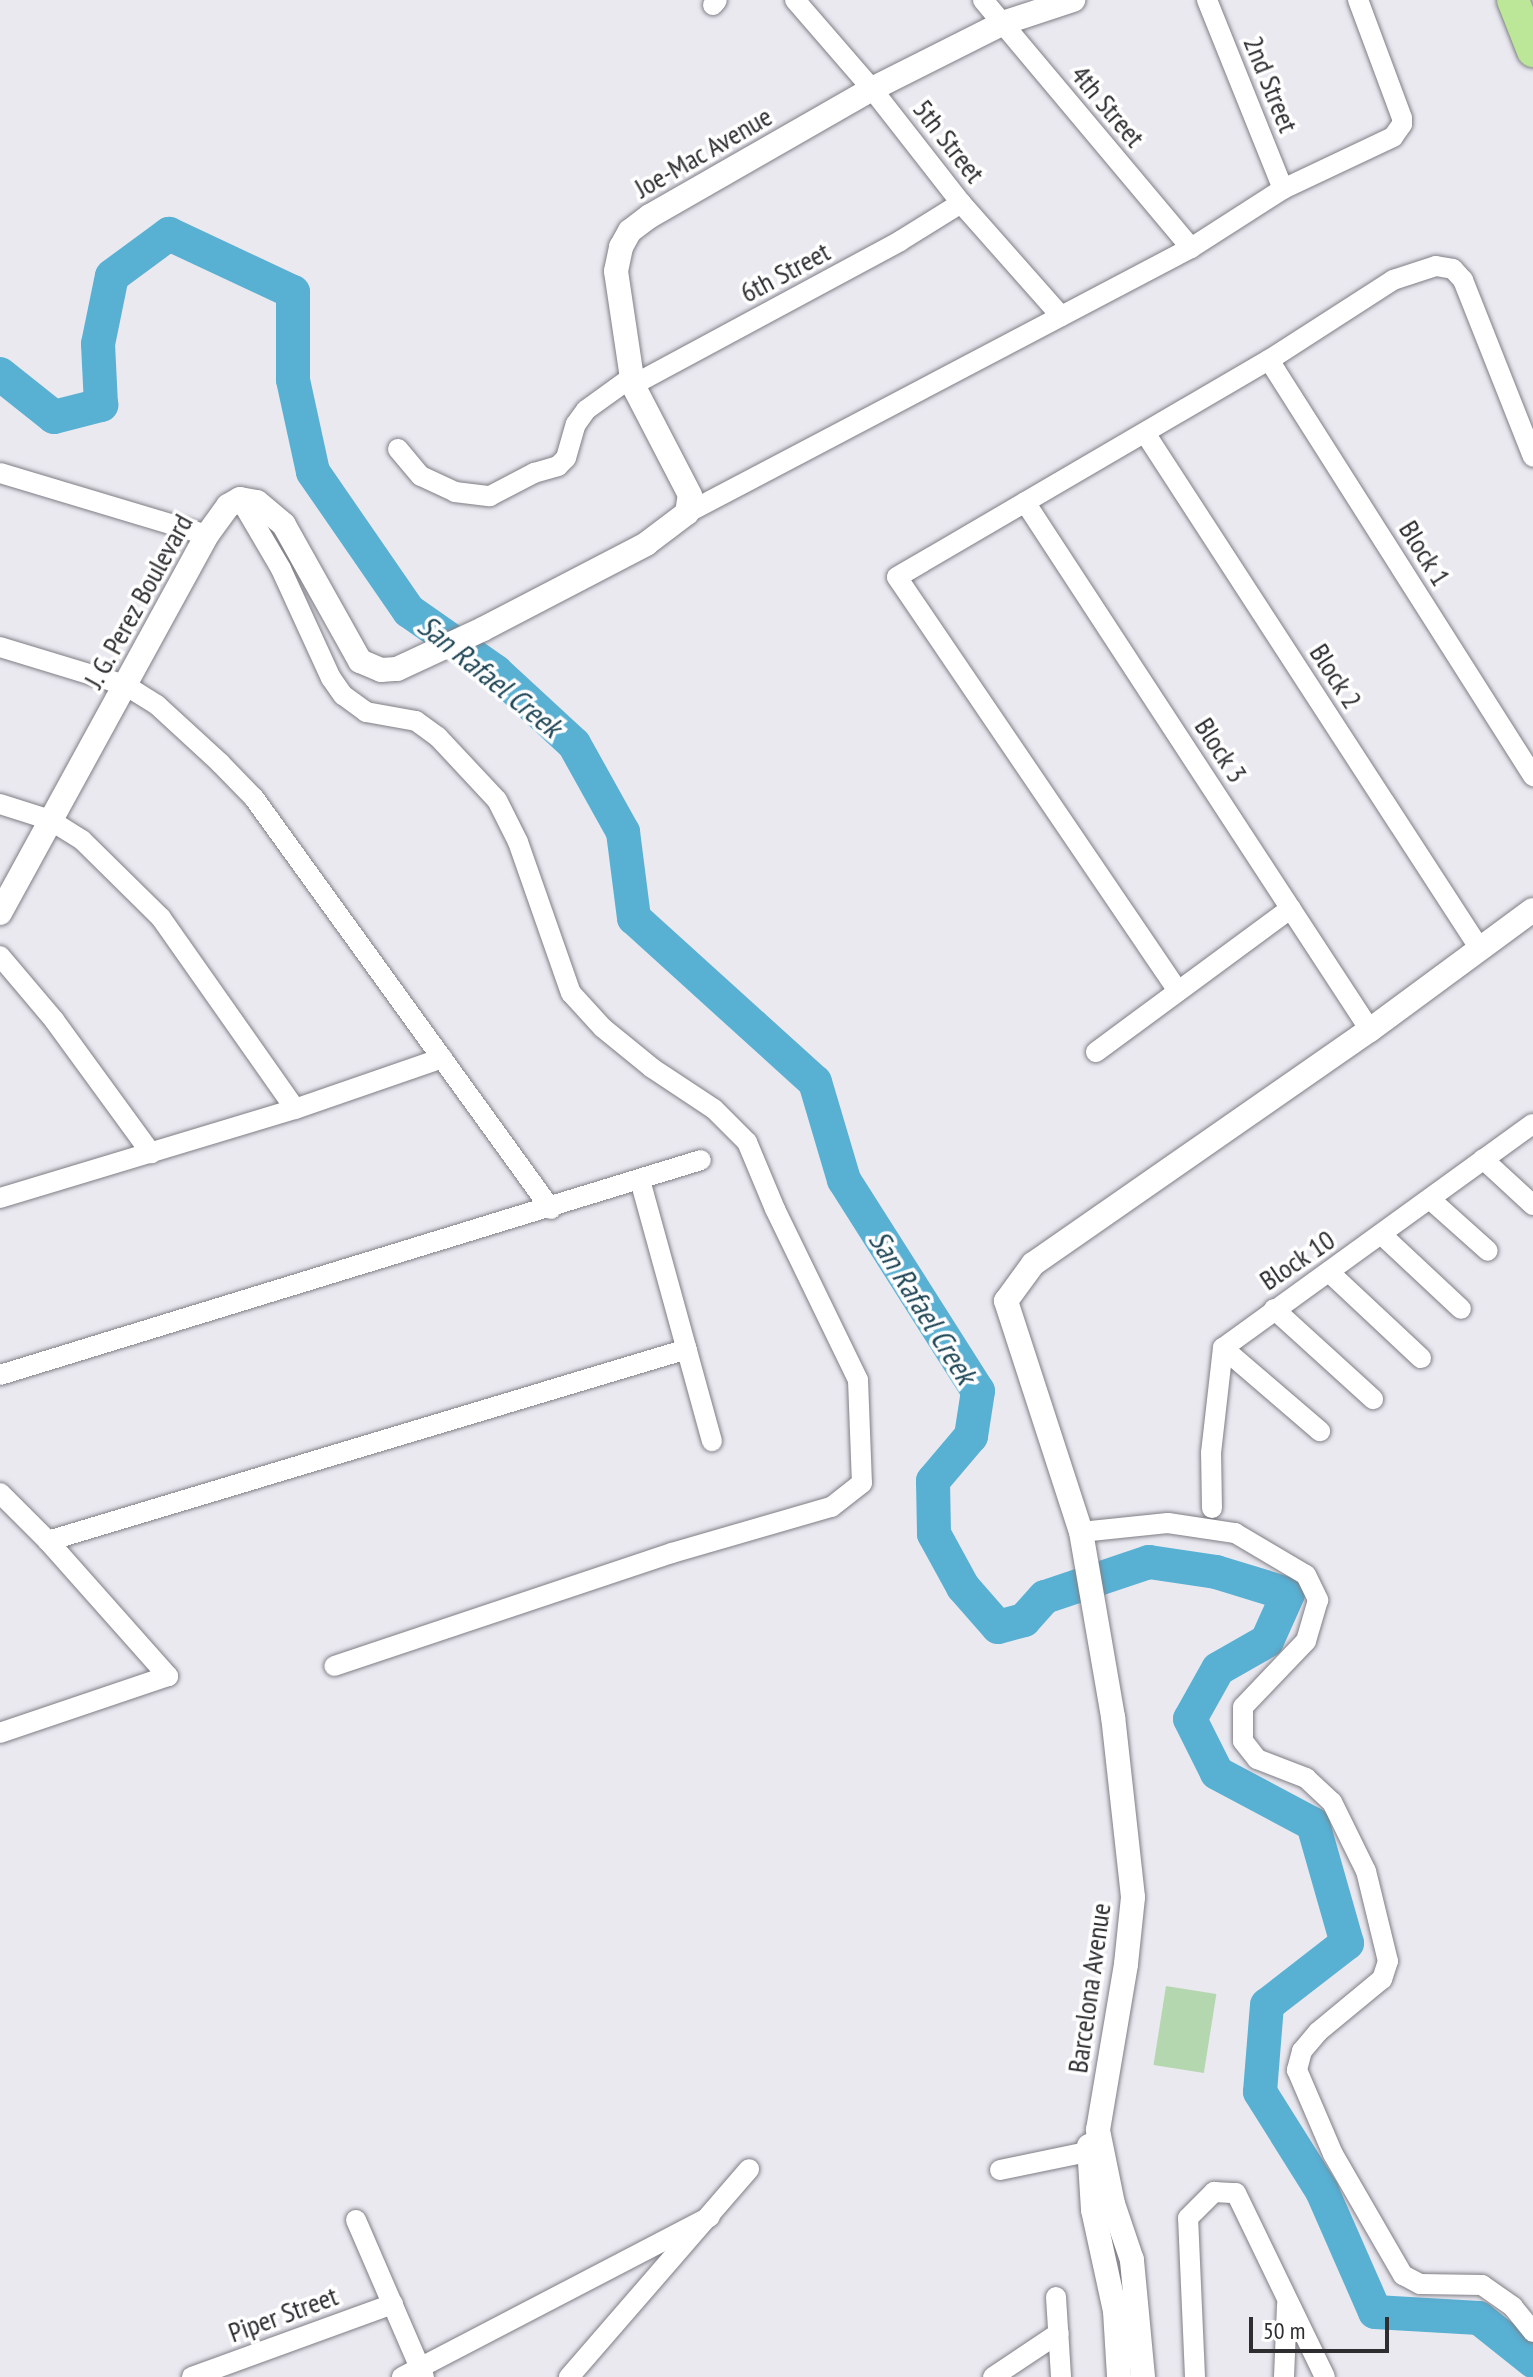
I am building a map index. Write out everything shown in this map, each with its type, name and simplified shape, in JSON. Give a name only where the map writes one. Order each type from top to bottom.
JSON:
[{"type":"highway","points":[[1513,0],[1533,51]]},
{"type":"street","name":"5th Street","points":[[795,0],[872,89],[961,203],[1061,316]]},
{"type":"street","name":"4th Street","points":[[983,0],[1191,248]]},
{"type":"street","name":"Joe-Mac Avenue","points":[[687,513],[690,495],[633,381],[616,271],[621,247],[630,231],[650,216],[872,89],[1003,23],[1073,0]]},
{"type":"street","name":"2nd Street","points":[[1207,0],[1283,189]]},
{"type":"street","points":[[240,499],[257,502],[284,525],[360,661],[381,670],[397,669],[483,629],[646,544],[687,513],[1191,248],[1283,189],[1384,143],[1398,131],[1402,118],[1358,0]]},
{"type":"street","name":"6th Street","points":[[398,449],[421,476],[455,492],[490,496],[534,473],[558,466],[566,458],[576,424],[586,410],[633,381],[900,241],[961,203]]},
{"type":"street","points":[[1178,991],[897,577],[1269,360],[1393,280],[1436,266],[1453,269],[1463,280],[1533,457]]},
{"type":"street","name":"Block 1","points":[[1269,360],[1533,776]]},
{"type":"street","name":"Block 2","points":[[1145,433],[1480,949]]},
{"type":"street","points":[[0,473],[207,535]]},
{"type":"street","points":[[240,499],[281,569],[331,678],[343,695],[366,712],[416,721],[438,737],[497,800],[518,842],[571,993],[603,1028],[652,1068],[714,1109],[747,1142],[775,1209],[858,1380],[862,1483],[831,1507],[672,1553],[334,1666]]},
{"type":"street","name":"J. G. Perez Boulevard","points":[[0,913],[207,535],[228,506],[240,499]]},
{"type":"street","name":"Block 3","points":[[1025,502],[1370,1030]]},
{"type":"street","points":[[0,647],[125,685],[157,705],[254,798],[551,1209]]},
{"type":"street","points":[[0,804],[50,820],[82,840],[161,918],[295,1109]]},
{"type":"street","points":[[1096,1052],[1291,908]]},
{"type":"street","points":[[1370,1030],[1533,910]]},
{"type":"street","points":[[0,956],[54,1020],[151,1153]]},
{"type":"street","name":"Barcelona Avenue","points":[[1119,2377],[1115,2311],[1095,2143],[1126,1964],[1133,1897],[1113,1717],[1082,1539],[1006,1301],[1033,1264],[1370,1030]]},
{"type":"street","points":[[0,1198],[295,1109],[442,1058]]},
{"type":"street","name":"Block 10","points":[[1223,1348],[1533,1124]]},
{"type":"street","points":[[1483,1159],[1533,1205]]},
{"type":"street","points":[[0,1375],[551,1209],[701,1160]]},
{"type":"street","points":[[640,1180],[712,1441]]},
{"type":"street","points":[[1431,1200],[1488,1251]]},
{"type":"street","points":[[1382,1235],[1461,1309]]},
{"type":"street","points":[[1329,1272],[1421,1358]]},
{"type":"street","points":[[1274,1309],[1373,1399]]},
{"type":"street","points":[[1223,1348],[1320,1431]]},
{"type":"street","points":[[1212,1508],[1211,1453],[1223,1348]]},
{"type":"street","points":[[48,1541],[687,1349]]},
{"type":"street","points":[[0,1493],[48,1541],[168,1676],[0,1733]]},
{"type":"street","points":[[1082,1539],[1168,1523],[1235,1533],[1306,1575],[1318,1600],[1306,1641],[1243,1707],[1243,1741],[1257,1759],[1306,1778],[1332,1802],[1366,1871],[1388,1961],[1382,1979],[1318,2032],[1302,2051],[1297,2070],[1333,2154],[1403,2275],[1420,2284],[1482,2285],[1513,2307],[1533,2332]]},
{"type":"street","points":[[1000,2170],[1095,2143]]},
{"type":"street","points":[[569,2377],[749,2169]]},
{"type":"street","points":[[1195,2377],[1188,2218],[1214,2192],[1236,2193],[1325,2377]]},
{"type":"street","name":"Barcelona Avenue","points":[[1103,2207],[1132,2260],[1143,2377]]},
{"type":"street","points":[[356,2220],[393,2304],[416,2373],[710,2217]]},
{"type":"street","points":[[1056,2297],[1061,2377]]},
{"type":"street","points":[[1284,2377],[1287,2300]]},
{"type":"street","name":"Piper Street","points":[[192,2377],[393,2304]]},
{"type":"street","points":[[993,2377],[1059,2333]]},
{"type":"green space","points":[[1166,1986],[1216,1994],[1204,2073],[1153,2065]]},
{"type":"waterway","name":"San Rafael Creek","points":[[0,374],[54,417],[101,405],[98,344],[112,276],[169,234],[293,292],[293,380],[313,472],[409,611],[496,672],[574,744],[623,832],[634,918],[815,1082],[844,1180],[978,1391],[971,1436],[933,1481],[934,1534],[963,1587],[998,1627],[1024,1620],[1045,1597],[1149,1562],[1216,1572],[1288,1594],[1267,1641],[1218,1669],[1190,1719],[1217,1773],[1313,1824],[1347,1943],[1267,2005],[1260,2092],[1322,2191],[1375,2312],[1479,2318],[1533,2361]]}]
